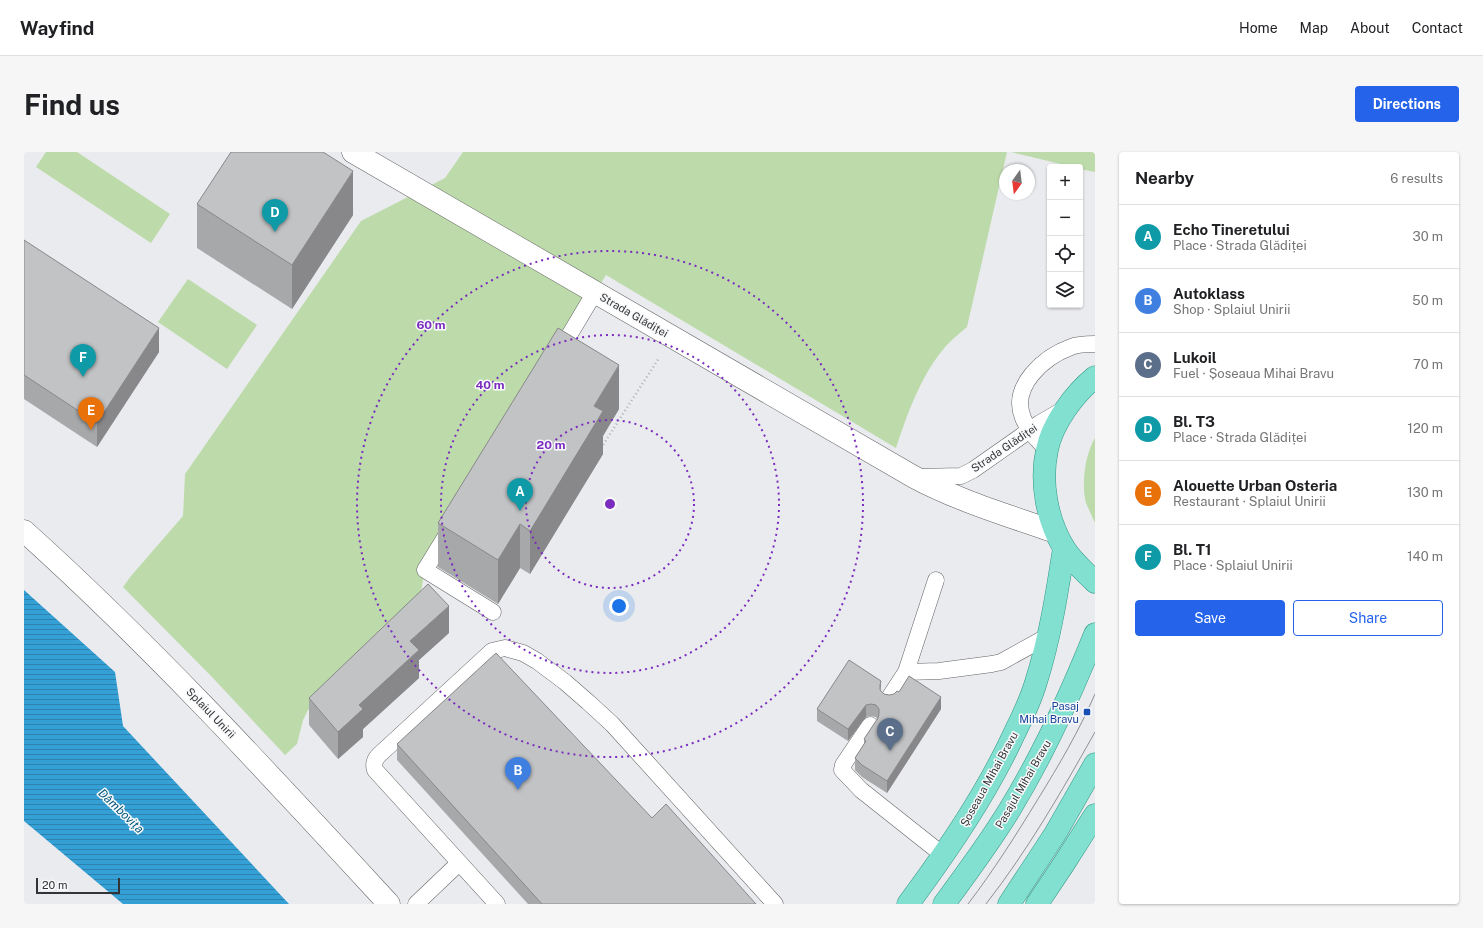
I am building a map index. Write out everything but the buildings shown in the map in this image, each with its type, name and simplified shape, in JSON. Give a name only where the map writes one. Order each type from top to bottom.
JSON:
[{"type":"main road","points":[[1095,377],[1079,392],[1067,407],[1057,424],[1047,450],[1044,478],[1047,505],[1060,540],[1078,567],[1095,582]]},
{"type":"main road","name":"Șoseaua Mihai Bravu","points":[[908,904],[943,855],[980,798],[1011,740],[1036,682],[1048,636],[1060,540]]},
{"type":"main road","name":"Pasajul Mihai Bravu","points":[[944,904],[987,846],[1010,810],[1063,709],[1095,634]]},
{"type":"main road","points":[[1009,904],[1055,834],[1095,764]]},
{"type":"main road","points":[[1037,904],[1064,865],[1095,814]]},
{"type":"street","name":"Strada Glădiței","points":[[353,152],[914,478],[940,491],[1060,540]]},
{"type":"street","name":"Splaiul Unirii","points":[[24,531],[133,633],[202,702],[266,769],[389,904]]},
{"type":"lane","points":[[552,364],[595,292]]},
{"type":"lane","points":[[1047,450],[1022,418],[1020,405],[1024,386],[1030,375],[1047,360],[1071,347],[1082,344],[1095,344]]},
{"type":"lane","name":"Strada Glădiței","points":[[914,478],[960,476],[973,470],[1030,430],[1067,407]]},
{"type":"lane","points":[[458,516],[425,570],[492,612]]},
{"type":"lane","points":[[889,698],[906,672],[936,580]]},
{"type":"lane","points":[[906,672],[939,670],[1001,662],[1048,636]]},
{"type":"lane","points":[[497,904],[458,863],[375,770],[374,762],[379,755],[492,651],[505,648],[523,653],[537,661],[565,682],[612,724],[775,904]]},
{"type":"lane","points":[[870,725],[843,765],[842,770],[861,790],[943,855]]},
{"type":"lane","points":[[416,904],[458,863]]},
{"type":"path","points":[[599,452],[672,337]]},
{"type":"green space","points":[[46,152],[77,152],[170,214],[151,243],[36,167]]},
{"type":"green space","points":[[463,152],[1007,152],[1004,164],[999,164],[999,187],[967,327],[953,338],[929,369],[916,394],[896,448],[606,275],[425,570],[417,609],[308,710],[303,720],[297,744],[285,755],[212,677],[123,587],[183,516],[185,474],[361,221],[445,178]]},
{"type":"green space","points":[[1011,152],[1095,152],[1095,172],[1083,170],[1083,164],[1061,164]]},
{"type":"green space","points":[[188,279],[257,325],[227,369],[158,322]]},
{"type":"green space","points":[[1095,438],[1095,523],[1086,503],[1084,479],[1086,461]]},
{"type":"water","name":"Dâmbovița","points":[[24,590],[115,672],[123,726],[289,904],[123,904],[24,821]]},
{"type":"tram line","points":[[968,904],[987,878],[1046,786],[1075,735],[1095,694]]},
{"type":"tram line","points":[[986,904],[1030,841],[1095,732]]},
{"type":"place","name":"Bl. T3","points":[[275,232]]},
{"type":"place","name":"Bl. T1","points":[[83,377]]},
{"type":"place","name":"Alouette Urban Osteria","points":[[91,430]]},
{"type":"place","name":"Echo Tineretului","points":[[520,511]]},
{"type":"place","name":"Pasaj Mihai Bravu","points":[[1087,712]]},
{"type":"place","name":"Lukoil","points":[[890,751]]},
{"type":"place","name":"Autoklass","points":[[518,790]]}]
